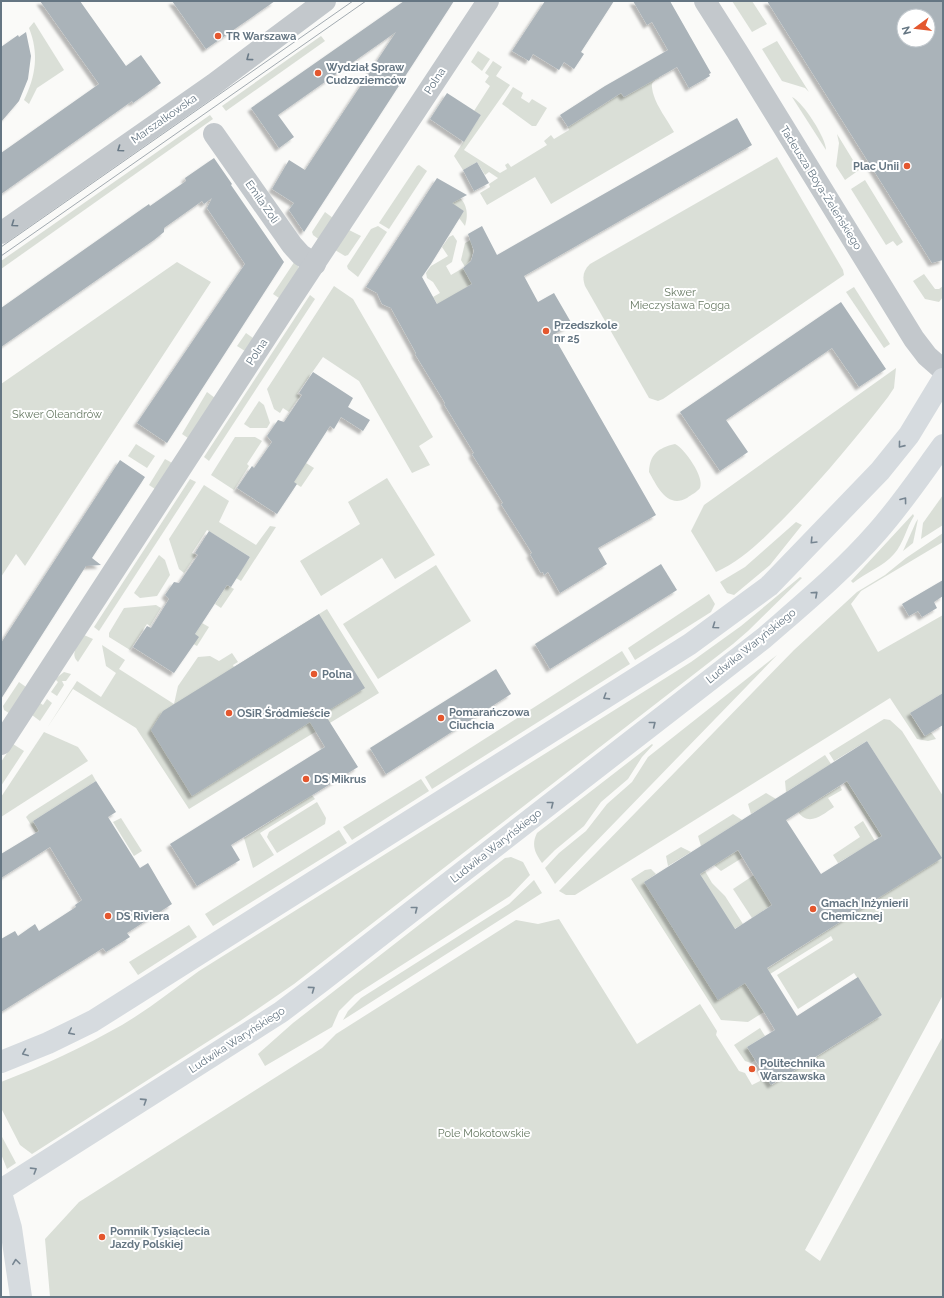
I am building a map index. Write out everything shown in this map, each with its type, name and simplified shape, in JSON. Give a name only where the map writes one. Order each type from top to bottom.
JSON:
[{"type":"main road","points":[[1,1062],[48,1043],[93,1021],[690,644],[730,616],[769,586],[880,471],[909,435],[943,379]]},
{"type":"main road","name":"Ludwika Waryńskiego","points":[[1,1192],[281,1012],[322,982],[757,642],[827,583],[871,539],[896,510],[943,445]]},
{"type":"main road","points":[[1,1192],[11,1228],[21,1297]]},
{"type":"street","name":"Marszałkowska","points":[[1,233],[208,88],[325,1]]},
{"type":"street","name":"Polna","points":[[1,744],[488,1]]},
{"type":"street","name":"Tadeusza Boya-Żeleńskiego","points":[[705,1],[914,339],[927,356],[943,370]]},
{"type":"street","name":"Emila Zoli","points":[[214,134],[292,246],[301,255],[315,264]]},
{"type":"green space","points":[[732,1],[752,1],[767,24],[752,32]]},
{"type":"green space","points":[[34,22],[64,70],[37,88],[29,104],[24,100],[31,82],[35,64],[34,46],[29,28]]},
{"type":"green space","points":[[321,36],[325,41],[226,111],[222,106]]},
{"type":"green space","points":[[777,41],[809,92],[805,88],[782,81],[762,49]]},
{"type":"green space","points":[[478,51],[490,59],[482,71],[471,62]]},
{"type":"green space","points":[[493,61],[502,67],[496,76],[510,85],[464,150],[500,173],[507,169],[505,165],[508,163],[511,167],[547,145],[544,141],[551,135],[554,139],[569,130],[568,127],[621,93],[624,97],[657,78],[651,64],[659,78],[652,84],[655,99],[674,132],[551,204],[535,177],[487,205],[480,193],[490,187],[489,184],[498,178],[489,172],[485,175],[477,162],[463,170],[454,156],[481,115],[474,111],[490,86],[485,82],[489,76],[485,73]]},
{"type":"green space","points":[[513,87],[523,93],[521,98],[529,103],[532,99],[547,108],[536,126],[532,126],[502,104]]},
{"type":"green space","points":[[792,97],[797,100],[808,113],[822,137],[826,150]]},
{"type":"green space","points":[[210,115],[213,119],[1,269],[1,261]]},
{"type":"green space","points":[[837,134],[859,170],[845,180],[836,166],[839,143]]},
{"type":"green space","name":"Skwer Mieczysława Fogga","points":[[777,157],[843,270],[844,275],[663,399],[658,401],[649,398],[585,286],[583,277],[586,269],[590,264]]},
{"type":"green space","points":[[419,165],[427,171],[389,229],[379,223]]},
{"type":"green space","points":[[865,180],[903,242],[897,246],[893,241],[886,245],[851,189]]},
{"type":"green space","points":[[455,194],[462,200],[466,208],[467,217],[465,226],[459,218],[464,211],[449,203]]},
{"type":"green space","points":[[325,212],[333,218],[321,241],[313,235],[312,232]]},
{"type":"green space","points":[[378,226],[387,232],[358,277],[348,269],[347,266],[371,229]]},
{"type":"green space","points":[[349,230],[361,236],[348,255],[345,256],[335,250]]},
{"type":"green space","points":[[453,235],[457,241],[452,262],[446,266],[451,275],[463,268],[472,284],[438,305],[433,297],[440,293],[433,282],[427,278],[426,273],[431,266],[448,256],[442,247],[449,237]]},
{"type":"green space","points":[[471,240],[473,248],[472,258],[465,267],[461,260],[465,243]]},
{"type":"green space","points":[[295,261],[299,268],[282,300],[273,294]]},
{"type":"green space","name":"Skwer Oleandrów","points":[[177,262],[211,282],[25,566],[16,554],[1,577],[1,384]]},
{"type":"green space","points":[[924,274],[935,289],[939,289],[943,286],[943,297],[939,302],[925,299],[913,281]]},
{"type":"green space","points":[[334,286],[353,299],[433,437],[419,446],[430,465],[412,473],[359,381],[323,357],[297,394],[300,396],[289,412],[283,408],[280,413],[274,409],[267,389]]},
{"type":"green space","points":[[854,287],[890,344],[884,348],[846,292]]},
{"type":"green space","points":[[310,295],[315,299],[209,461],[204,457]]},
{"type":"green space","points":[[246,333],[253,338],[245,351],[237,346]]},
{"type":"green space","points":[[896,368],[894,388],[888,397],[826,472],[787,515],[754,547],[736,561],[716,572],[691,531],[704,505]]},
{"type":"green space","points":[[207,392],[215,398],[191,440],[182,434]]},
{"type":"green space","points":[[259,401],[264,405],[270,423],[267,428],[250,428],[244,424]]},
{"type":"green space","points":[[235,437],[255,437],[262,441],[247,464],[249,466],[234,490],[211,475]]},
{"type":"green space","points":[[136,444],[155,456],[147,468],[128,456]]},
{"type":"green space","points":[[675,444],[693,463],[701,483],[700,488],[697,491],[680,501],[674,501],[668,498],[659,489],[649,472],[653,456],[660,450]]},
{"type":"green space","points":[[165,459],[174,464],[155,489],[149,485]]},
{"type":"green space","points":[[306,463],[314,468],[301,487],[293,482]]},
{"type":"green space","points":[[387,478],[435,555],[395,579],[382,558],[321,596],[300,561],[360,524],[348,502]]},
{"type":"green space","points":[[190,479],[196,482],[99,631],[94,627]]},
{"type":"green space","points":[[204,485],[229,501],[219,522],[256,545],[270,526],[276,527],[241,581],[236,578],[250,557],[207,530],[192,553],[196,555],[184,573],[179,569],[169,539]]},
{"type":"green space","points":[[943,495],[943,525],[921,539],[923,523]]},
{"type":"green space","points":[[913,514],[914,516],[903,540],[890,559],[853,583],[851,581]]},
{"type":"green space","points":[[918,519],[913,543],[903,551],[916,522]]},
{"type":"green space","points":[[796,522],[802,525],[770,565],[734,595],[727,593],[720,582],[745,567]]},
{"type":"green space","points":[[943,533],[943,542],[861,591],[851,604],[878,652],[943,615],[943,693],[910,713],[924,736],[931,732],[936,739],[928,741],[917,739],[890,698],[575,895],[566,895],[559,891],[794,650],[857,592],[885,575],[906,558]]},
{"type":"green space","points":[[159,555],[165,560],[170,575],[157,596],[140,598],[134,593]]},
{"type":"green space","points":[[436,565],[471,621],[378,679],[343,624]]},
{"type":"green space","points":[[800,577],[802,578],[733,644],[294,984],[240,1021],[32,1154],[20,1145],[1,1108],[1,1082],[63,1056],[132,1019],[199,971],[691,662],[741,626]]},
{"type":"green space","points":[[227,585],[234,589],[221,608],[215,604]]},
{"type":"green space","points":[[709,594],[715,604],[711,612],[635,660],[628,648]]},
{"type":"green space","points":[[156,605],[161,608],[150,626],[147,624],[130,650],[109,637],[109,633],[124,608]]},
{"type":"green space","name":"OSiR Śródmieście","points":[[327,609],[379,693],[189,809],[136,728],[73,689],[47,728],[77,681],[101,697],[116,673],[106,666],[102,645],[125,660],[119,669],[174,704],[178,686],[198,657],[210,656],[219,661],[232,653],[238,662],[233,665],[234,667]]},
{"type":"green space","points":[[202,623],[209,627],[197,646],[190,642]]},
{"type":"green space","points":[[84,635],[93,639],[78,662],[74,655],[76,648]]},
{"type":"green space","points":[[622,651],[630,664],[432,789],[425,777]]},
{"type":"green space","points":[[777,655],[555,884],[545,868],[559,853],[586,831],[607,804],[632,782],[648,757]]},
{"type":"green space","points":[[64,672],[71,674],[66,681],[62,681],[64,685],[57,696],[51,692],[58,682],[55,679]]},
{"type":"green space","points":[[19,682],[26,687],[12,715],[4,710],[3,706]]},
{"type":"green space","points":[[47,699],[52,703],[40,721],[32,715],[40,703],[43,705]]},
{"type":"green space","name":"Pole Mokotowskie","points":[[884,719],[890,720],[902,731],[943,796],[943,995],[805,1250],[820,1261],[943,1036],[943,1297],[50,1297],[45,1239],[79,1202],[322,1048],[336,1034],[516,920],[538,924],[559,919],[637,1044],[700,1004],[717,1031],[716,1035],[739,1071],[745,1073],[752,1085],[760,1081],[762,1071],[772,1085],[882,1015],[854,973],[798,1009],[777,975],[833,940],[831,936],[770,974],[760,973],[941,858],[867,741],[834,761],[829,753]]},
{"type":"green space","points":[[44,732],[78,747],[88,761],[1,817],[1,797]]},
{"type":"green space","points":[[13,744],[24,751],[1,786],[1,762]]},
{"type":"green space","points":[[652,744],[653,745],[642,757],[628,779],[601,802],[584,826],[542,863],[537,856],[534,845],[537,833]]},
{"type":"green space","points":[[825,755],[831,764],[786,792],[785,781]]},
{"type":"green space","points":[[92,774],[96,781],[33,821],[39,831],[36,833],[26,817]]},
{"type":"green space","points":[[421,779],[429,791],[352,840],[343,827]]},
{"type":"green space","points":[[847,781],[882,836],[879,838],[844,783]]},
{"type":"green space","points":[[840,786],[842,790],[828,798],[834,807],[825,813],[816,818],[807,819],[798,812]]},
{"type":"green space","points":[[766,793],[776,799],[751,814],[748,804]]},
{"type":"green space","points":[[312,795],[315,799],[260,833],[274,855],[253,868],[244,838]]},
{"type":"green space","points":[[317,802],[326,818],[325,824],[277,853],[267,837],[269,832]]},
{"type":"green space","points":[[733,814],[742,820],[701,846],[698,836]]},
{"type":"green space","points":[[121,818],[142,851],[134,856],[113,822]]},
{"type":"green space","points":[[863,821],[875,841],[838,863],[833,855],[860,837],[854,827]]},
{"type":"green space","points":[[339,830],[347,843],[213,926],[205,914]]},
{"type":"green space","points":[[681,847],[691,852],[668,866],[666,856]]},
{"type":"green space","points":[[738,850],[742,858],[721,871],[714,865]]},
{"type":"green space","points":[[511,857],[523,862],[530,875],[510,896],[355,995],[339,1011],[332,1027],[265,1066],[258,1054],[293,1023],[505,858]]},
{"type":"green space","points":[[651,869],[656,874],[644,882],[745,983],[764,1012],[748,1022],[721,1020],[631,879],[645,870]]},
{"type":"green space","points":[[705,871],[712,883],[725,896],[743,924],[734,929],[700,874]]},
{"type":"green space","points":[[754,875],[772,905],[752,918],[733,889]]},
{"type":"green space","points":[[534,880],[542,893],[343,1020],[348,1011],[361,998],[509,904]]},
{"type":"green space","points":[[189,925],[197,937],[138,975],[129,962]]},
{"type":"green space","points":[[760,1028],[765,1036],[747,1047],[755,1060],[751,1063],[745,1061],[734,1045]]},
{"type":"green space","points":[[1,1135],[16,1163],[7,1169],[1,1154]]},
{"type":"building","points":[[40,1],[80,1],[126,66],[141,55],[161,83],[133,103],[132,101],[1,194],[1,153],[99,84]]},
{"type":"building","points":[[172,1],[275,1],[206,49]]},
{"type":"building","points":[[404,1],[454,1],[304,232],[289,210],[294,203],[272,189],[289,160],[305,170],[396,32],[278,115],[294,137],[279,148],[251,108]]},
{"type":"building","points":[[545,1],[614,1],[581,52],[584,54],[574,69],[564,62],[559,70],[533,54],[529,61],[512,51]]},
{"type":"building","points":[[633,1],[670,1],[711,73],[709,74],[710,76],[689,88],[677,67],[624,97],[621,93],[568,127],[560,115],[605,86],[668,50],[652,22],[647,25]]},
{"type":"building","name":"Plac Unii","points":[[767,1],[943,1],[943,260],[932,263]]},
{"type":"building","points":[[26,32],[31,56],[28,79],[19,101],[1,122],[1,47],[18,35],[19,37]]},
{"type":"building","points":[[447,93],[481,115],[464,142],[430,119]]},
{"type":"building","points":[[737,118],[752,145],[524,276],[538,302],[554,293],[572,324],[553,335],[656,515],[598,548],[607,564],[560,593],[548,572],[544,575],[543,572],[541,573],[530,554],[532,553],[472,454],[474,453],[415,354],[416,353],[391,308],[382,304],[377,293],[366,287],[437,178],[467,195],[452,203],[464,211],[422,277],[437,304],[472,284],[463,268],[471,261],[474,251],[468,234],[482,226],[497,255]]},
{"type":"building","points":[[214,158],[284,262],[167,443],[137,423],[245,264],[207,208],[212,198],[204,204],[202,201],[164,228],[164,232],[154,240],[1,347],[1,308],[149,204],[150,206],[186,181],[185,178]]},
{"type":"building","points":[[477,162],[489,183],[474,191],[463,170]]},
{"type":"building","points":[[841,302],[886,369],[859,387],[832,348],[726,420],[748,452],[720,471],[680,412]]},
{"type":"building","points":[[313,372],[353,398],[348,407],[370,420],[363,431],[341,417],[334,429],[330,426],[294,482],[297,484],[277,514],[237,488],[252,466],[254,468],[272,442],[267,436],[278,420],[284,422],[302,395],[299,393]]},
{"type":"building","points":[[120,460],[145,477],[92,558],[101,565],[86,566],[1,699],[1,643]]},
{"type":"building","points":[[209,531],[250,557],[231,587],[227,585],[195,634],[199,637],[174,673],[133,647],[147,626],[151,628],[169,599],[165,595],[174,582],[179,583],[198,555],[195,553]]},
{"type":"building","points":[[661,564],[677,590],[550,669],[535,644]]},
{"type":"building","points":[[943,580],[943,596],[934,602],[937,608],[922,617],[918,611],[909,616],[902,604]]},
{"type":"building","name":"OSiR Śródmieście","points":[[319,614],[365,688],[324,713],[358,767],[231,845],[240,860],[197,886],[170,844],[325,747],[310,722],[192,796],[151,730],[163,711]]},
{"type":"building","points":[[496,669],[511,694],[386,774],[370,748]]},
{"type":"building","points":[[943,693],[943,725],[925,736],[910,713]]},
{"type":"building","name":"Gmach Inżynierii Chemicznej","points":[[867,741],[942,858],[767,968],[797,1016],[858,977],[882,1015],[771,1085],[747,1047],[775,1030],[764,1012],[745,983],[718,1000],[644,882]],"holes":[[[847,781],[882,836],[821,874],[786,820]],[[738,850],[772,905],[735,929],[700,874]]]},
{"type":"building","points":[[96,781],[116,812],[108,817],[140,868],[148,863],[172,904],[127,933],[130,937],[106,952],[103,948],[1,1012],[1,939],[15,931],[18,936],[35,924],[39,931],[76,907],[75,905],[82,900],[50,847],[1,878],[1,854],[39,831],[33,821]]},
{"type":"tram line","points":[[1,247],[353,1]]},
{"type":"tram line","points":[[1,256],[366,1]]},
{"type":"place","name":"TR Warszawa","points":[[218,36]]},
{"type":"place","name":"Wydział Spraw Cudzoziemców","points":[[318,73]]},
{"type":"place","name":"Plac Unii","points":[[907,166]]},
{"type":"place","name":"Przedszkole nr 25","points":[[546,331]]},
{"type":"place","name":"Polna","points":[[314,674]]},
{"type":"place","name":"OSiR Śródmieście","points":[[229,713]]},
{"type":"place","name":"Pomarańczowa Ciuchcia","points":[[441,718]]},
{"type":"place","name":"DS Mikrus","points":[[306,779]]},
{"type":"place","name":"Gmach Inżynierii Chemicznej","points":[[813,909]]},
{"type":"place","name":"DS Riviera","points":[[108,916]]},
{"type":"place","name":"Politechnika Warszawska","points":[[752,1069]]},
{"type":"place","name":"Pomnik Tysiąclecia Jazdy Polskiej","points":[[102,1237]]}]
